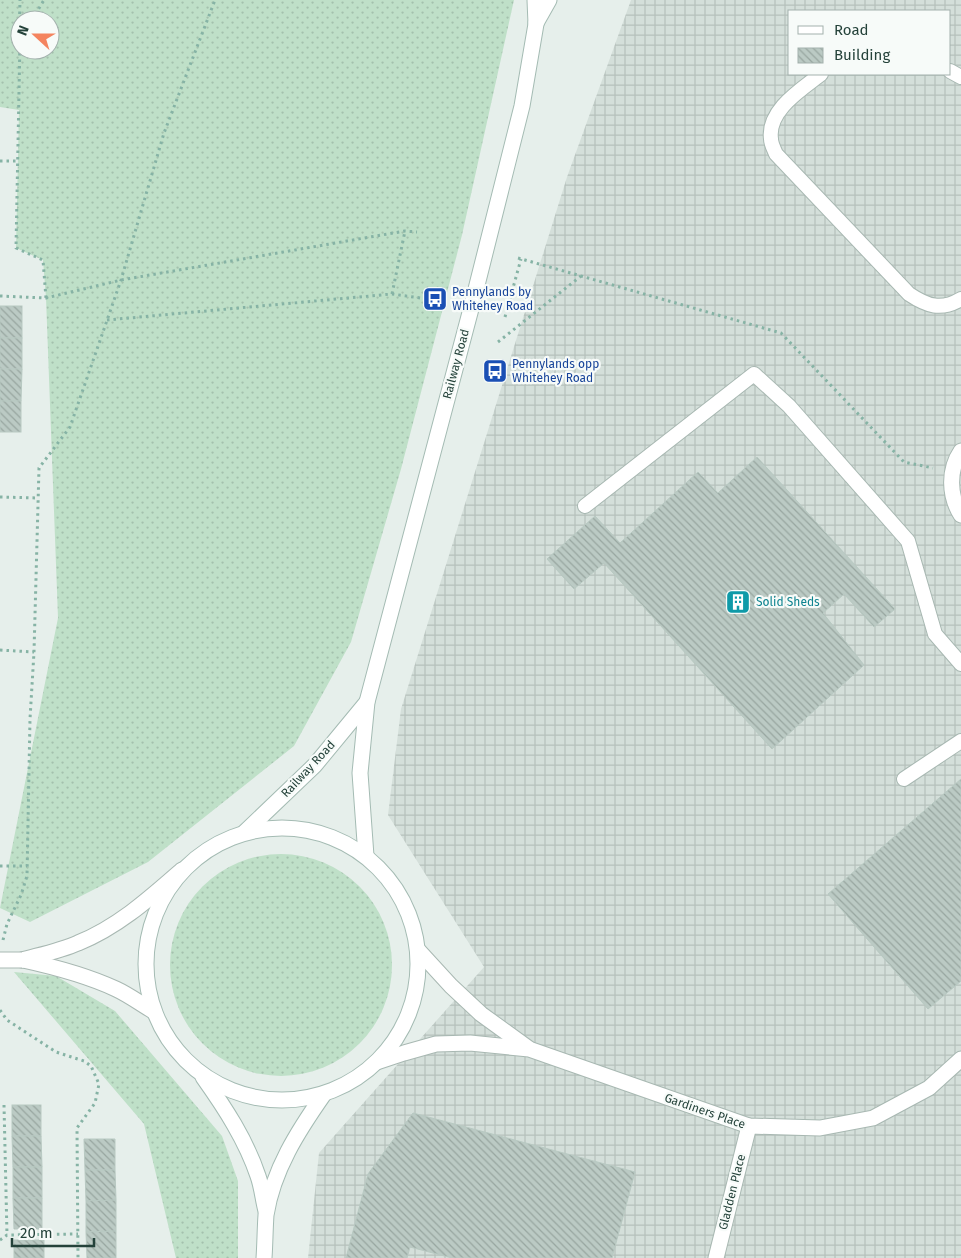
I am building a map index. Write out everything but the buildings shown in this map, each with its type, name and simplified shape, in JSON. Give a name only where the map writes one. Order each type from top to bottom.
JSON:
[{"type":"main road","name":"Railway Road","points":[[366,856],[360,773],[367,702],[522,106],[536,24],[535,0]]},
{"type":"main road","name":"Railway Road","points":[[536,24],[549,0]]},
{"type":"main road","points":[[961,450],[951,484],[954,500],[961,515]]},
{"type":"main road","name":"Railway Road","points":[[245,832],[315,765],[367,702]]},
{"type":"main road","points":[[22,960],[77,944],[107,929],[138,908],[211,846],[245,832],[288,827],[329,835],[366,856],[392,882],[409,914],[418,950],[416,990],[402,1029],[377,1062],[352,1081],[324,1094],[282,1101],[240,1095],[202,1076]]},
{"type":"main road","points":[[182,870],[160,901],[148,936],[145,974],[153,1011],[173,1047],[202,1076],[225,1108],[245,1144],[259,1178],[266,1215],[264,1258]]},
{"type":"main road","name":"Gardiners Place","points":[[418,950],[481,1014],[529,1049]]},
{"type":"main road","points":[[0,960],[22,960],[85,976],[117,990],[153,1011]]},
{"type":"main road","name":"Gardiners Place","points":[[377,1062],[436,1044],[470,1043],[529,1049],[749,1126],[820,1128],[873,1118],[929,1088],[961,1059]]},
{"type":"main road","points":[[266,1215],[279,1170],[298,1130],[324,1094]]},
{"type":"main road","name":"Gladden Place","points":[[716,1258],[749,1126]]},
{"type":"lane","points":[[820,75],[797,92],[780,111],[772,124],[771,139],[776,154],[909,294],[925,304],[939,306],[952,304],[961,299]]},
{"type":"lane","points":[[586,506],[754,374],[789,406],[908,541],[935,634],[961,664]]},
{"type":"lane","points":[[904,779],[961,742]]},
{"type":"path","points":[[3,943],[7,924],[27,876],[38,468],[70,427],[122,280],[164,133],[214,0]]},
{"type":"path","points":[[20,60],[16,248],[43,260],[46,298]]},
{"type":"path","points":[[0,161],[18,161]]},
{"type":"path","points":[[392,294],[406,230]]},
{"type":"path","points":[[0,296],[46,298],[122,280],[406,230],[417,232]]},
{"type":"path","points":[[505,318],[520,258],[781,333],[904,462],[953,472]]},
{"type":"path","points":[[498,342],[582,276]]},
{"type":"path","points":[[107,320],[392,294],[442,301]]},
{"type":"path","points":[[0,497],[38,498]]},
{"type":"path","points":[[0,650],[34,652]]},
{"type":"path","points":[[0,866],[27,866]]},
{"type":"path","points":[[0,1010],[7,1020],[56,1052],[84,1061],[91,1066],[100,1084],[95,1102],[77,1128],[78,1258]]},
{"type":"path","points":[[4,1105],[7,1235]]},
{"type":"path","points":[[0,1223],[7,1223]]},
{"type":"path","points":[[0,1240],[7,1235],[78,1234]]},
{"type":"shaded area","points":[[631,0],[961,0],[961,1258],[308,1258],[319,1153],[484,967],[388,815],[401,709],[567,177]]},
{"type":"green space","points":[[0,0],[514,0],[462,235],[401,469],[351,642],[294,746],[148,862],[30,922],[0,908],[58,618],[43,260],[16,248],[19,110],[0,107]]},
{"type":"green space","points":[[281,854],[303,856],[323,862],[343,873],[360,886],[373,903],[384,923],[390,943],[392,965],[390,987],[384,1007],[373,1027],[360,1044],[343,1057],[323,1068],[303,1074],[281,1076],[259,1074],[239,1068],[219,1057],[202,1044],[189,1027],[178,1007],[172,987],[170,965],[172,943],[178,923],[189,903],[202,886],[219,873],[239,862],[259,856]]},
{"type":"green space","points":[[14,972],[56,976],[115,1011],[222,1136],[238,1181],[238,1258],[176,1258],[144,1124]]},
{"type":"place","name":"Pennylands by Whitehey Road","points":[[435,299]]},
{"type":"place","name":"Pennylands opp Whitehey Road","points":[[495,371]]},
{"type":"place","name":"Solid Sheds","points":[[738,602]]}]
